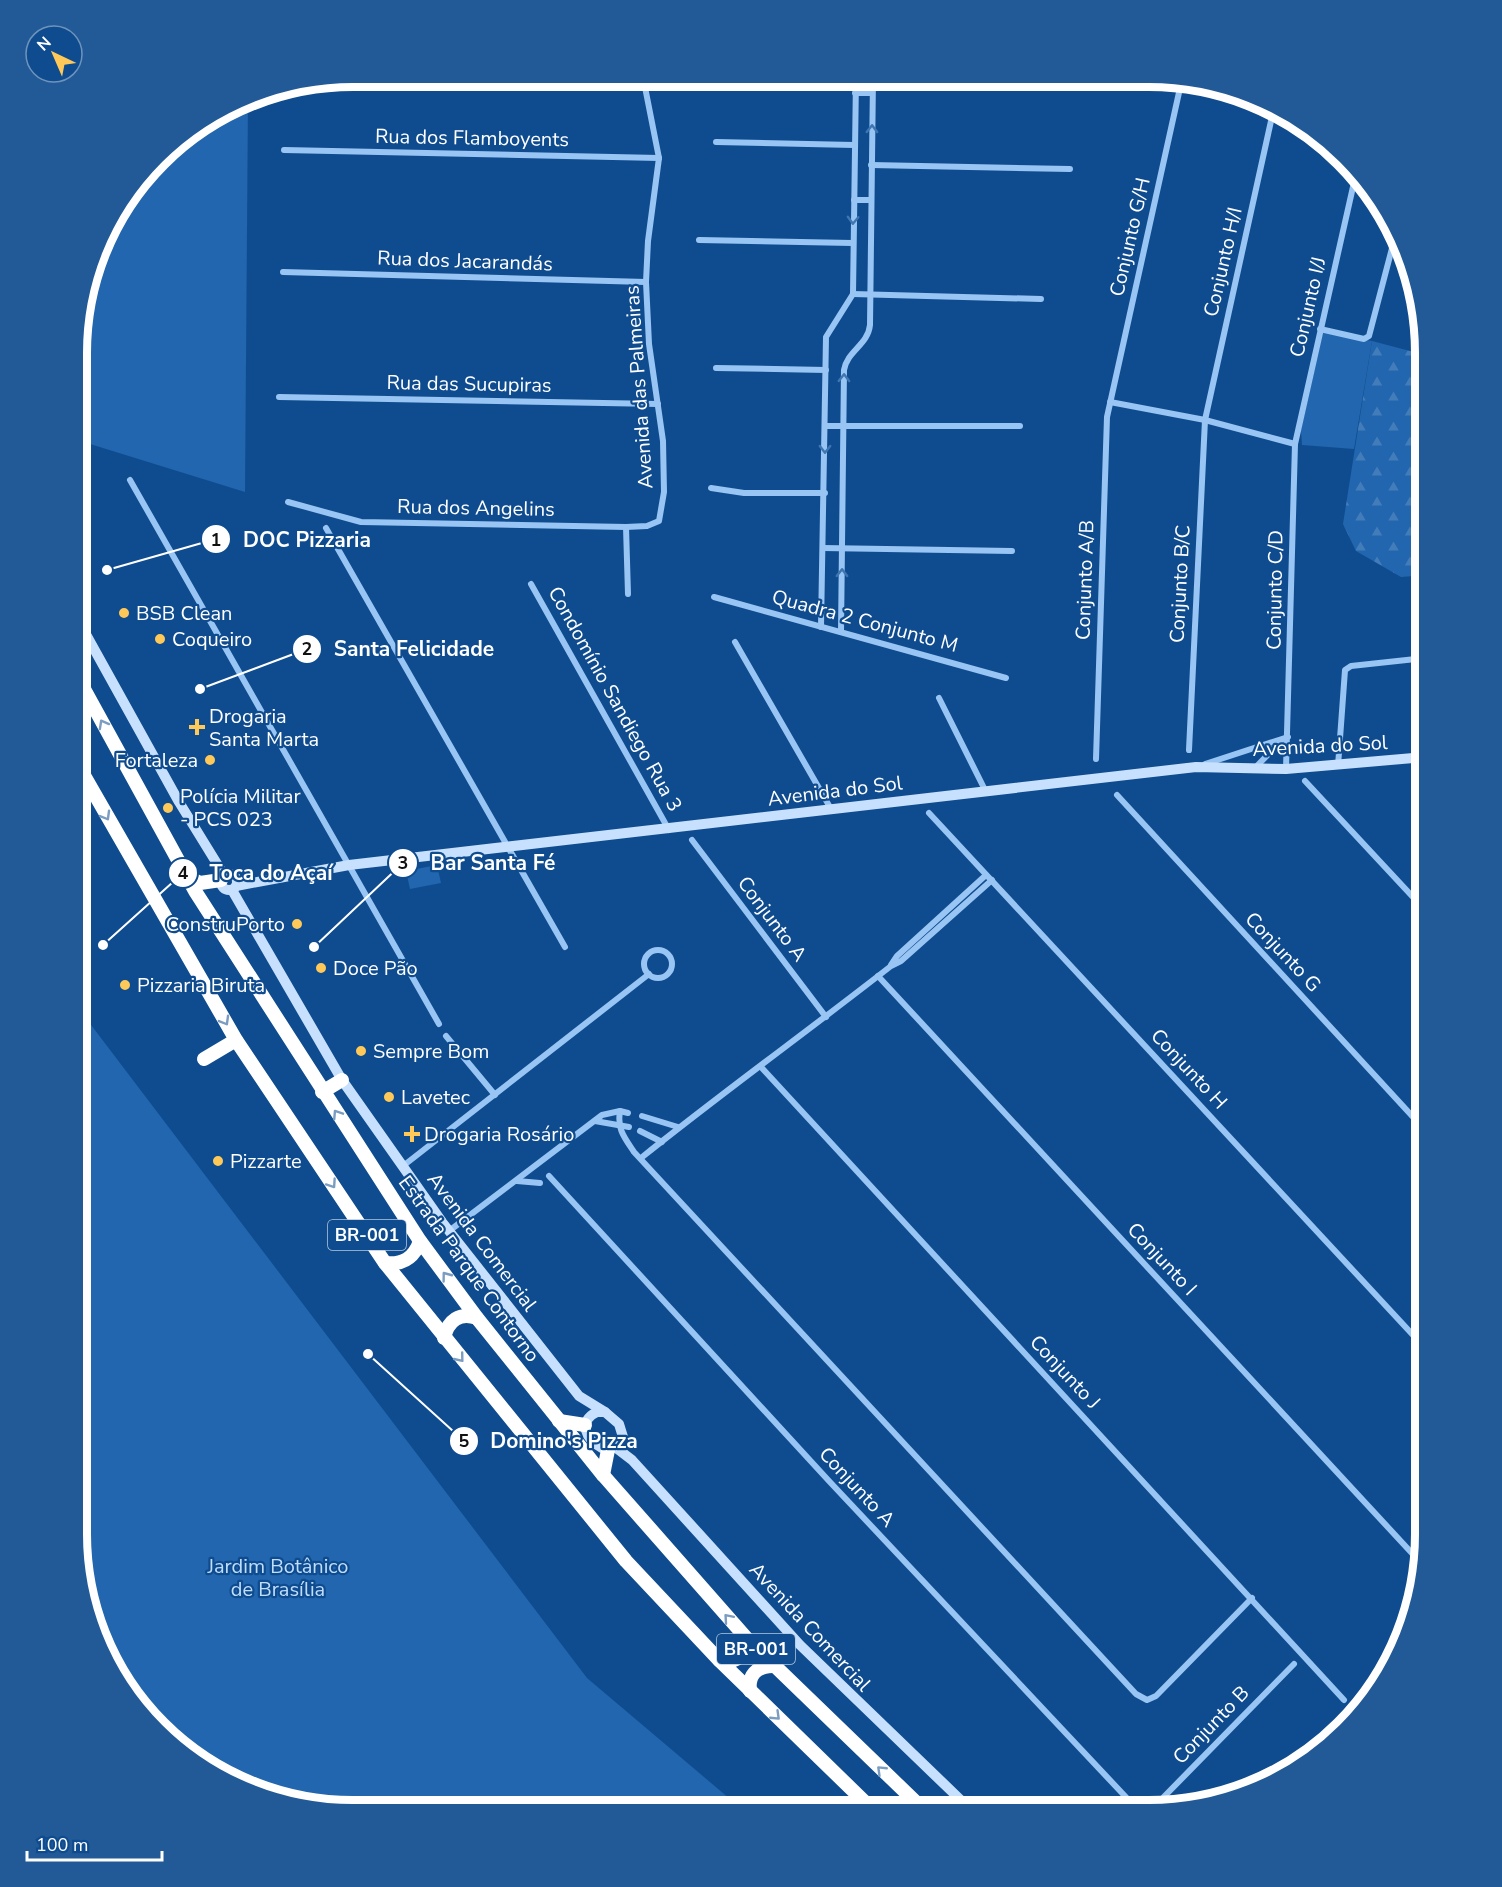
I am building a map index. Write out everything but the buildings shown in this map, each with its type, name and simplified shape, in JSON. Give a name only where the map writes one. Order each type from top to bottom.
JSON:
[{"type":"highway","name":"Estrada Parque Contorno","points":[[87,694],[204,906],[420,1241],[477,1318],[603,1475],[749,1641],[772,1666],[913,1800]]},
{"type":"highway","name":"BR-001","points":[[87,781],[236,1040],[386,1263],[444,1338],[626,1561],[719,1660],[863,1800]]},
{"type":"highway","points":[[186,876],[200,883],[228,882]]},
{"type":"highway","points":[[204,906],[211,894],[228,882]]},
{"type":"highway","points":[[204,1059],[236,1040]]},
{"type":"highway","points":[[322,1092],[342,1080]]},
{"type":"highway","points":[[386,1263],[403,1262],[411,1258],[420,1241]]},
{"type":"highway","points":[[444,1338],[450,1323],[456,1318],[467,1314],[477,1318]]},
{"type":"highway","points":[[559,1421],[588,1419]]},
{"type":"highway","points":[[603,1475],[612,1449]]},
{"type":"highway","points":[[719,1660],[736,1660],[743,1655],[749,1641]]},
{"type":"highway","points":[[750,1691],[751,1676],[756,1670],[772,1666]]},
{"type":"street","name":"Avenida das Palmeiras","points":[[645,87],[659,158],[648,241],[646,282],[649,344],[663,441],[662,517]]},
{"type":"street","points":[[821,627],[826,337],[853,294],[855,87]]},
{"type":"street","points":[[841,632],[845,364],[869,333],[872,87]]},
{"type":"street","name":"Conjunto G/H","points":[[1110,402],[1180,89]]},
{"type":"street","points":[[855,93],[872,93]]},
{"type":"street","name":"Conjunto H/I","points":[[1204,420],[1272,117]]},
{"type":"street","points":[[716,142],[854,145]]},
{"type":"street","name":"Rua dos Flamboyents","points":[[284,150],[659,158]]},
{"type":"street","points":[[872,165],[1070,169]]},
{"type":"street","name":"Conjunto I/J","points":[[1295,444],[1354,183]]},
{"type":"street","points":[[854,200],[871,200]]},
{"type":"street","points":[[699,240],[852,243]]},
{"type":"street","points":[[1320,329],[1364,339],[1370,336],[1393,246]]},
{"type":"street","name":"Rua dos Jacarandás","points":[[283,272],[646,282]]},
{"type":"street","points":[[853,294],[1041,299]]},
{"type":"street","points":[[716,368],[826,370]]},
{"type":"street","name":"Rua das Sucupiras","points":[[279,397],[658,404]]},
{"type":"street","points":[[1110,402],[1204,420],[1295,444]]},
{"type":"street","name":"Conjunto A/B","points":[[1096,759],[1106,434],[1110,402]]},
{"type":"street","name":"Conjunto B/C","points":[[1189,750],[1204,420]]},
{"type":"street","points":[[825,426],[1020,426]]},
{"type":"street","name":"Conjunto C/D","points":[[1286,769],[1284,739],[1295,444]]},
{"type":"street","points":[[130,480],[439,1024]]},
{"type":"street","points":[[711,488],[744,493],[825,492]]},
{"type":"street","name":"Rua dos Angelins","points":[[288,502],[361,522],[626,527],[653,525],[662,517]]},
{"type":"street","points":[[626,527],[628,594]]},
{"type":"street","points":[[326,528],[565,947]]},
{"type":"street","points":[[823,548],[1012,551]]},
{"type":"street","name":"Condomínio Sandiego Rua 3","points":[[531,584],[669,830]]},
{"type":"street","name":"Quadra 2 Conjunto M","points":[[714,597],[1006,678]]},
{"type":"street","name":"Avenida Comercial","points":[[87,636],[179,802],[228,882],[342,1080],[449,1231],[579,1396],[588,1419],[590,1439],[596,1445],[612,1449],[632,1460],[807,1652],[960,1800]]},
{"type":"street","points":[[735,642],[831,809]]},
{"type":"street","points":[[1338,766],[1345,670],[1351,666],[1415,659]]},
{"type":"street","points":[[939,698],[987,793]]},
{"type":"street","points":[[1196,767],[1284,739]]},
{"type":"street","points":[[1248,751],[1244,758],[1249,769],[1284,739]]},
{"type":"street","name":"Avenida do Sol","points":[[228,882],[251,882],[349,865],[669,830],[1196,767],[1286,769],[1415,758]]},
{"type":"street","points":[[1305,781],[1415,899]]},
{"type":"street","name":"Conjunto G","points":[[1117,795],[1415,1119]]},
{"type":"street","name":"Conjunto H","points":[[929,813],[1415,1337]]},
{"type":"street","name":"Conjunto A","points":[[692,840],[826,1017]]},
{"type":"street","points":[[641,1158],[750,1072],[761,1067],[891,966],[901,961],[986,875]]},
{"type":"street","points":[[931,930],[992,880]]},
{"type":"street","points":[[657,950],[669,955],[672,964],[669,972],[662,977],[649,974],[645,966],[649,954],[657,950]]},
{"type":"street","points":[[403,1166],[649,974]]},
{"type":"street","name":"Conjunto I","points":[[878,976],[1414,1554]]},
{"type":"street","points":[[446,1036],[495,1095]]},
{"type":"street","name":"Conjunto J","points":[[761,1067],[1344,1700]]},
{"type":"street","points":[[449,1231],[594,1121],[603,1115],[624,1112],[618,1124],[621,1132],[641,1158],[1136,1694],[1147,1700],[1156,1696],[1252,1598]]},
{"type":"street","points":[[642,1116],[678,1127]]},
{"type":"street","points":[[594,1121],[629,1127]]},
{"type":"street","points":[[640,1131],[662,1142]]},
{"type":"street","points":[[540,1162],[545,1169]]},
{"type":"street","name":"Conjunto A","points":[[549,1176],[1129,1800]]},
{"type":"street","points":[[517,1181],[554,1184]]},
{"type":"street","name":"Avenida Comercial","points":[[579,1396],[605,1412],[619,1424],[632,1460]]},
{"type":"street","points":[[588,1419],[605,1412]]},
{"type":"street","points":[[612,1449],[623,1437]]},
{"type":"street","name":"Conjunto B","points":[[1161,1799],[1294,1664]]},
{"type":"green space","points":[[248,108],[245,492],[90,444],[87,436],[89,318],[101,267],[114,235],[142,191],[177,153],[205,132]]},
{"type":"green space","points":[[1325,332],[1372,341],[1354,449],[1302,445],[1301,430]]},
{"type":"green space","points":[[1372,341],[1415,352],[1415,576],[1401,577],[1356,551],[1343,524]]},
{"type":"green space","points":[[437,865],[441,883],[410,889],[406,871]]},
{"type":"green space","name":"Jardim Botânico de Brasília","points":[[87,1020],[587,1678],[731,1800],[353,1800],[301,1795],[251,1780],[205,1755],[177,1734],[142,1696],[114,1652],[107,1636],[96,1603],[89,1569],[87,1534]]},
{"type":"place","name":"DOC Pizzaria","points":[[107,570]]},
{"type":"place","name":"BSB Clean","points":[[124,613]]},
{"type":"place","name":"Coqueiro","points":[[160,639]]},
{"type":"place","name":"Santa Felicidade","points":[[200,689]]},
{"type":"place","name":"Drogaria Santa Marta","points":[[197,727]]},
{"type":"place","name":"Fortaleza","points":[[210,760]]},
{"type":"place","name":"Polícia Militar - PCS 023","points":[[168,808]]},
{"type":"place","name":"ConstruPorto","points":[[297,924]]},
{"type":"place","name":"Toca do Açaí","points":[[103,945]]},
{"type":"place","name":"Bar Santa Fé","points":[[314,947]]},
{"type":"place","name":"Doce Pão","points":[[321,968]]},
{"type":"place","name":"Pizzaria Biruta","points":[[125,985]]},
{"type":"place","name":"Sempre Bom","points":[[361,1051]]},
{"type":"place","name":"Lavetec","points":[[389,1097]]},
{"type":"place","name":"Drogaria Rosário","points":[[412,1134]]},
{"type":"place","name":"Pizzarte","points":[[218,1161]]},
{"type":"place","name":"Domino's Pizza","points":[[368,1354]]}]
